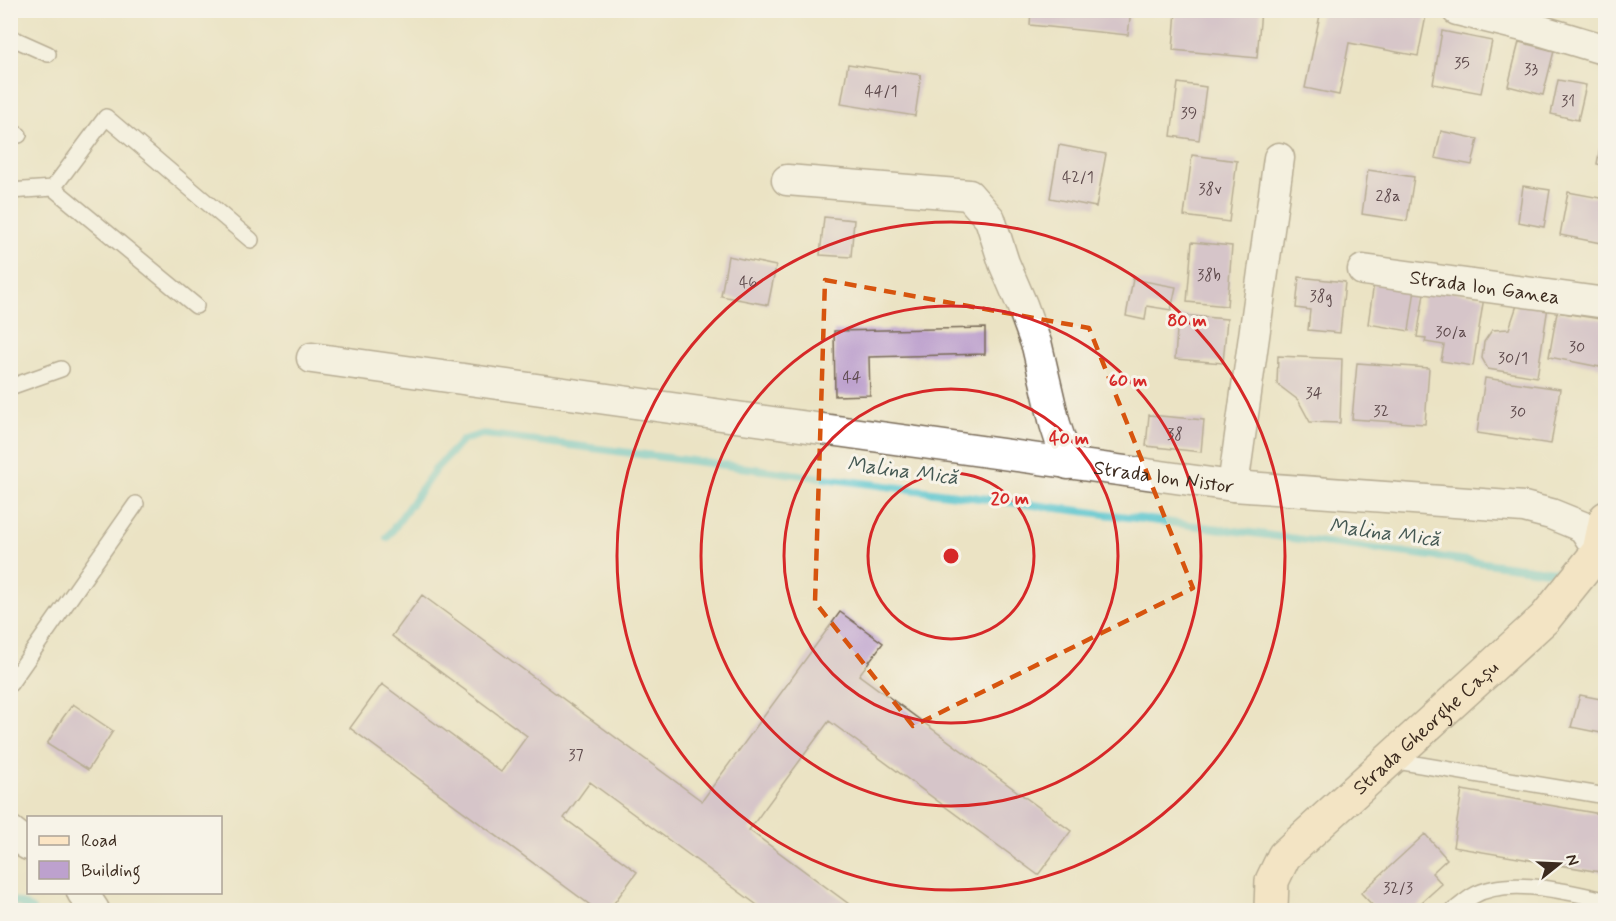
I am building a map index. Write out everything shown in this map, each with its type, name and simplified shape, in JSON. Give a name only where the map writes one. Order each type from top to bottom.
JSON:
[{"type":"street","points":[[1457,10],[1539,30],[1605,50]]},
{"type":"street","points":[[1233,486],[1279,158]]},
{"type":"street","name":"Strada Ion Nistor","points":[[787,180],[969,195],[990,219],[1004,263],[1023,305],[1037,346],[1055,424],[1068,464],[1233,486],[1524,507],[1551,514],[1583,527],[1602,551]]},
{"type":"street","name":"Strada Ion Ganea","points":[[1363,270],[1605,303]]},
{"type":"street","points":[[312,358],[1068,464]]},
{"type":"street","points":[[1602,551],[1605,518]]},
{"type":"street","name":"Strada Gheorghe Cașu","points":[[1272,910],[1272,881],[1284,856],[1545,618],[1602,551]]},
{"type":"street","points":[[10,831],[27,844]]},
{"type":"street","points":[[83,894],[94,910]]},
{"type":"lane","points":[[10,38],[48,54]]},
{"type":"lane","points":[[53,188],[106,117],[251,240]]},
{"type":"lane","points":[[10,191],[53,188],[196,306]]},
{"type":"lane","points":[[10,387],[61,369]]},
{"type":"lane","points":[[10,684],[136,504]]},
{"type":"lane","points":[[1389,760],[1605,796]]},
{"type":"lane","points":[[1454,910],[1474,896],[1507,886],[1564,891],[1605,900]]},
{"type":"highlighted area","points":[[825,280],[1089,328],[1193,588],[913,726],[815,602]]},
{"type":"building","points":[[1031,10],[1131,10],[1128,35],[1030,25]]},
{"type":"building","points":[[1176,10],[1261,10],[1257,58],[1173,50]]},
{"type":"building","points":[[1321,10],[1427,11],[1418,56],[1349,43],[1339,95],[1305,88]]},
{"type":"building","points":[[1442,31],[1492,41],[1481,93],[1433,84]]},
{"type":"building","points":[[1519,42],[1554,51],[1543,95],[1508,86]]},
{"type":"building","points":[[848,64],[921,75],[915,116],[841,104]]},
{"type":"building","points":[[1558,80],[1586,85],[1578,120],[1551,114]]},
{"type":"building","points":[[1178,83],[1206,87],[1199,140],[1171,136]]},
{"type":"building","points":[[1604,125],[1606,125],[1606,166],[1597,164]]},
{"type":"building","points":[[1441,131],[1478,139],[1472,165],[1435,158]]},
{"type":"building","points":[[1059,145],[1106,154],[1096,207],[1050,198]]},
{"type":"building","points":[[1192,155],[1237,161],[1229,222],[1184,216]]},
{"type":"building","points":[[1368,170],[1414,177],[1407,221],[1362,214]]},
{"type":"building","points":[[1523,186],[1550,190],[1544,227],[1518,222]]},
{"type":"building","points":[[1568,192],[1606,199],[1606,244],[1560,235]]},
{"type":"building","points":[[824,217],[854,220],[851,257],[820,255]]},
{"type":"building","points":[[1192,242],[1232,246],[1227,306],[1187,302]]},
{"type":"building","points":[[728,256],[776,266],[768,305],[721,296]]},
{"type":"building","points":[[1299,277],[1345,282],[1340,333],[1308,330],[1310,310],[1296,308]]},
{"type":"building","points":[[1133,279],[1176,287],[1171,310],[1147,306],[1145,320],[1126,316]]},
{"type":"building","points":[[1374,283],[1415,289],[1409,331],[1368,324]]},
{"type":"building","points":[[1425,287],[1484,297],[1473,366],[1441,361],[1444,345],[1425,342],[1426,338],[1417,337]]},
{"type":"building","points":[[1518,302],[1548,307],[1537,377],[1488,369],[1482,358],[1484,342],[1492,330],[1509,329]]},
{"type":"building","points":[[1557,312],[1606,320],[1606,335],[1600,367],[1549,357]]},
{"type":"building","points":[[1178,315],[1227,319],[1223,363],[1175,359]]},
{"type":"building","points":[[985,328],[985,354],[869,357],[870,395],[835,396],[834,331]]},
{"type":"building","points":[[1278,356],[1342,359],[1340,423],[1310,422],[1298,400],[1277,384]]},
{"type":"building","points":[[1357,363],[1429,368],[1425,424],[1352,419]]},
{"type":"building","points":[[1485,378],[1560,389],[1551,444],[1477,433]]},
{"type":"building","points":[[1149,415],[1204,420],[1201,452],[1146,446]]},
{"type":"building","points":[[422,595],[702,801],[840,612],[883,643],[859,675],[1071,831],[1038,875],[829,721],[749,830],[857,910],[764,910],[590,782],[564,818],[637,872],[609,910],[597,910],[350,728],[382,684],[501,772],[527,736],[392,636]]},
{"type":"building","points":[[1580,695],[1606,700],[1606,734],[1571,727]]},
{"type":"building","points":[[73,704],[113,731],[88,770],[47,744]]},
{"type":"building","points":[[1462,790],[1606,815],[1606,873],[1453,847]]},
{"type":"building","points":[[1425,834],[1447,859],[1432,873],[1442,884],[1413,910],[1377,910],[1361,893]]},
{"type":"waterway","name":"Malina Mică","points":[[387,538],[437,467],[463,440],[483,434],[1570,574]]},
{"type":"waterway","name":"Malina Mică","points":[[1589,577],[1606,579]]},
{"type":"waterway","name":"Malina Mică","points":[[10,900],[32,910]]}]
